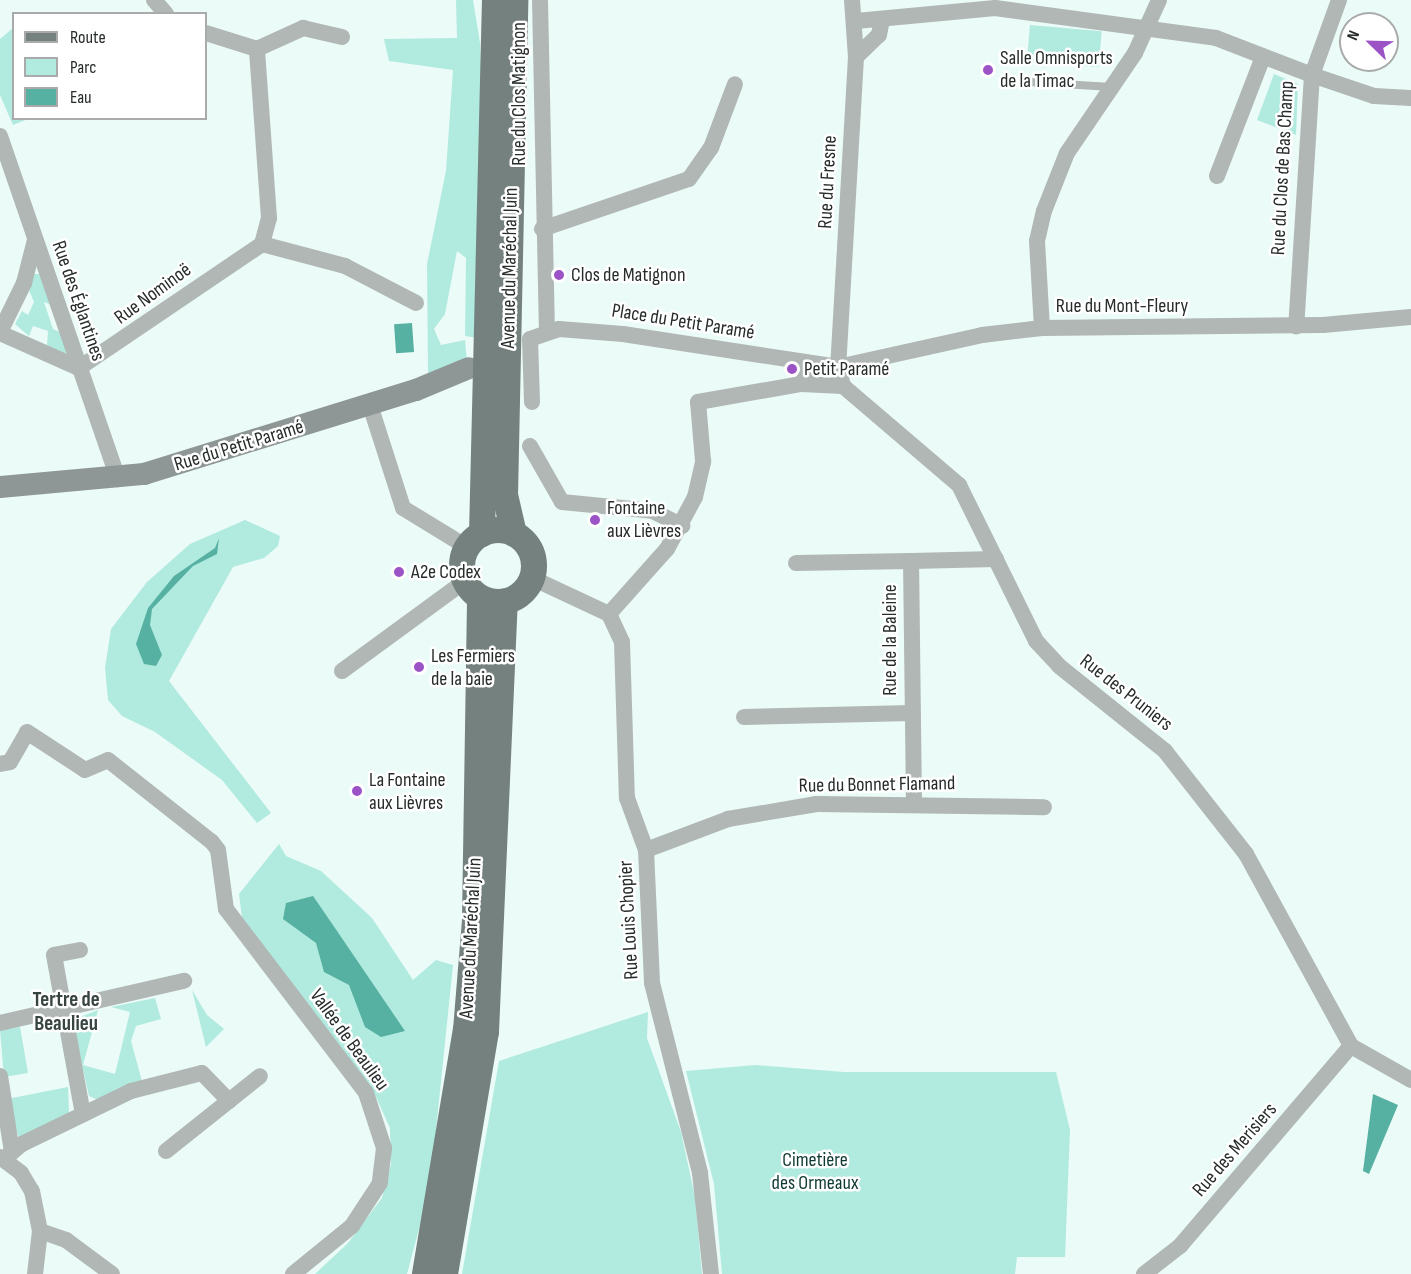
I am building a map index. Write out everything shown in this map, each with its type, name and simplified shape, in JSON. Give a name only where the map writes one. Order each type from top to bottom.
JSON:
[{"type":"main road","name":"Avenue du Maréchal Juin","points":[[474,541],[495,0]]},
{"type":"main road","name":"Avenue du Maréchal Juin","points":[[514,534],[505,496],[515,0]]},
{"type":"main road","points":[[514,534],[531,553],[532,578],[521,593],[484,593],[474,541],[514,534]]},
{"type":"main road","name":"Avenue du Maréchal Juin","points":[[425,1274],[466,1030],[475,920],[484,593]]},
{"type":"main road","name":"Avenue du Maréchal Juin","points":[[445,1274],[486,1032],[484,593]]},
{"type":"street","points":[[154,0],[164,12]]},
{"type":"street","name":"Rue du Clos Matignon","points":[[540,0],[542,229],[547,331]]},
{"type":"street","name":"Rue du Fresne","points":[[838,367],[856,57],[856,21],[852,0]]},
{"type":"street","points":[[1042,328],[1037,265],[1044,211],[1066,153],[1112,87],[1146,32],[1159,0]]},
{"type":"street","points":[[1339,0],[1312,75],[1374,96],[1411,98]]},
{"type":"street","name":"Rue du Clos de Bas Champ","points":[[856,21],[882,20],[995,4],[1146,32],[1216,38],[1312,75],[1296,326]]},
{"type":"street","points":[[856,57],[879,35],[882,20]]},
{"type":"street","points":[[207,33],[257,49],[303,28],[342,37]]},
{"type":"street","points":[[257,49],[269,218],[262,244],[345,266],[416,303]]},
{"type":"street","points":[[1217,176],[1263,57]]},
{"type":"street","points":[[542,229],[689,179],[711,148],[735,84]]},
{"type":"street","name":"Rue des Églantines","points":[[0,136],[118,479]]},
{"type":"street","points":[[35,240],[24,283],[0,333],[79,368]]},
{"type":"street","name":"Rue Nominoë","points":[[79,368],[262,244]]},
{"type":"street","name":"Rue du Mont-Fleury","points":[[838,367],[982,335],[1042,328],[1296,326],[1411,317]]},
{"type":"street","points":[[532,402],[530,339],[547,331]]},
{"type":"street","name":"Place du Petit Paramé","points":[[547,331],[623,334],[838,367]]},
{"type":"street","points":[[801,384],[813,364]]},
{"type":"street","points":[[532,578],[609,614],[682,526],[702,474],[698,402],[801,384],[843,386],[838,367]]},
{"type":"street","name":"Rue du Petit Paramé","points":[[0,487],[118,479],[370,405],[469,368]]},
{"type":"street","name":"Rue des Pruniers","points":[[843,386],[959,485],[1036,640],[1059,666],[1165,751],[1246,854],[1351,1046]]},
{"type":"street","points":[[370,405],[403,508],[474,541]]},
{"type":"street","points":[[530,446],[561,502],[653,511],[682,526]]},
{"type":"street","name":"Rue de la Baleine","points":[[914,804],[911,561],[996,560]]},
{"type":"street","points":[[796,562],[911,561]]},
{"type":"street","points":[[342,671],[484,593]]},
{"type":"street","name":"Rue Louis Chopier","points":[[609,614],[624,655],[627,798],[646,850],[653,990],[700,1173],[711,1274]]},
{"type":"street","points":[[744,717],[912,713]]},
{"type":"street","name":"Vallée de Beaulieu","points":[[0,764],[10,762],[27,732],[85,770],[108,760],[218,850],[226,909],[366,1093],[380,1123],[384,1167],[369,1202],[329,1249],[293,1274]]},
{"type":"street","name":"Rue du Bonnet Flamand","points":[[646,850],[763,811],[817,804],[1044,807]]},
{"type":"street","points":[[80,950],[54,955],[83,1114]]},
{"type":"street","points":[[0,1023],[64,1012],[184,981]]},
{"type":"street","points":[[1351,1046],[1411,1080]]},
{"type":"street","name":"Rue des Merisiers","points":[[1144,1274],[1180,1246],[1351,1046]]},
{"type":"street","points":[[5,1156],[131,1091],[202,1073],[230,1101]]},
{"type":"street","points":[[0,1076],[5,1156],[32,1191],[39,1231],[35,1274]]},
{"type":"street","points":[[166,1151],[260,1076]]},
{"type":"street","points":[[39,1231],[66,1240],[112,1274]]},
{"type":"lane","points":[[1028,82],[1112,87]]},
{"type":"green space","points":[[456,0],[473,0],[480,43],[485,158],[479,338],[465,336],[466,258],[457,251],[445,314],[434,329],[441,345],[465,340],[467,362],[428,373],[427,264],[446,171],[453,70],[389,61],[384,39],[457,38]]},
{"type":"green space","points":[[1030,25],[1102,31],[1099,67],[1027,61]]},
{"type":"green space","points":[[12,29],[12,120],[26,120],[13,125],[0,95],[0,39]]},
{"type":"green space","points":[[1274,74],[1298,84],[1296,135],[1257,120]]},
{"type":"green space","points":[[34,274],[39,274],[52,305],[44,302],[53,329],[64,334],[68,350],[63,356],[47,345],[48,331],[33,326],[29,336],[15,324],[22,311],[28,315],[34,302],[29,290]]},
{"type":"green space","points":[[245,520],[280,536],[278,546],[264,558],[233,567],[169,681],[271,813],[257,823],[222,780],[155,732],[122,716],[108,700],[105,668],[111,629],[147,582],[190,544]]},
{"type":"green space","points":[[279,844],[286,856],[321,871],[372,918],[413,980],[436,960],[453,965],[430,1188],[407,1274],[315,1274],[348,1243],[382,1198],[391,1164],[390,1128],[376,1097],[242,918],[239,894]]},
{"type":"green space","points":[[192,990],[207,1015],[224,1029],[206,1047]]},
{"type":"green space","points":[[155,998],[161,1019],[136,1026],[131,1041],[142,1081],[98,1100],[89,1096],[73,1025],[75,1019],[98,1010],[83,1065],[115,1074],[130,1012],[111,1007]]},
{"type":"green space","points":[[648,1012],[647,1038],[681,1132],[695,1197],[702,1274],[462,1274],[499,1061]]},
{"type":"green space","points":[[20,1027],[28,1073],[4,1077],[0,1030]]},
{"type":"green space","name":"Cimetière des Ormeaux","points":[[755,1065],[844,1072],[1056,1072],[1070,1130],[1065,1257],[1017,1257],[1015,1274],[722,1274],[714,1184],[686,1071]]},
{"type":"green space","points":[[68,1087],[69,1113],[19,1138],[7,1099]]},
{"type":"water","points":[[412,323],[414,352],[396,353],[394,324]]},
{"type":"water","points":[[219,538],[217,554],[193,566],[152,609],[150,625],[162,655],[156,666],[144,664],[136,644],[148,608],[174,576],[215,548]]},
{"type":"water","points":[[313,896],[405,1031],[381,1037],[365,1027],[349,985],[324,972],[316,943],[283,919],[286,903]]},
{"type":"water","points":[[1373,1094],[1398,1105],[1369,1174],[1363,1171]]},
{"type":"place","name":"Salle Omnisports de la Timac","points":[[988,70]]},
{"type":"place","name":"Clos de Matignon","points":[[559,275]]},
{"type":"place","name":"Petit Paramé","points":[[792,369]]},
{"type":"place","name":"Fontaine aux Lièvres","points":[[595,520]]},
{"type":"place","name":"A2e Codex","points":[[399,572]]},
{"type":"place","name":"Les Fermiers de la baie","points":[[419,667]]},
{"type":"place","name":"La Fontaine aux Lièvres","points":[[357,791]]},
{"type":"district","name":"Tertre de Beaulieu","points":[[66,1012]]}]
